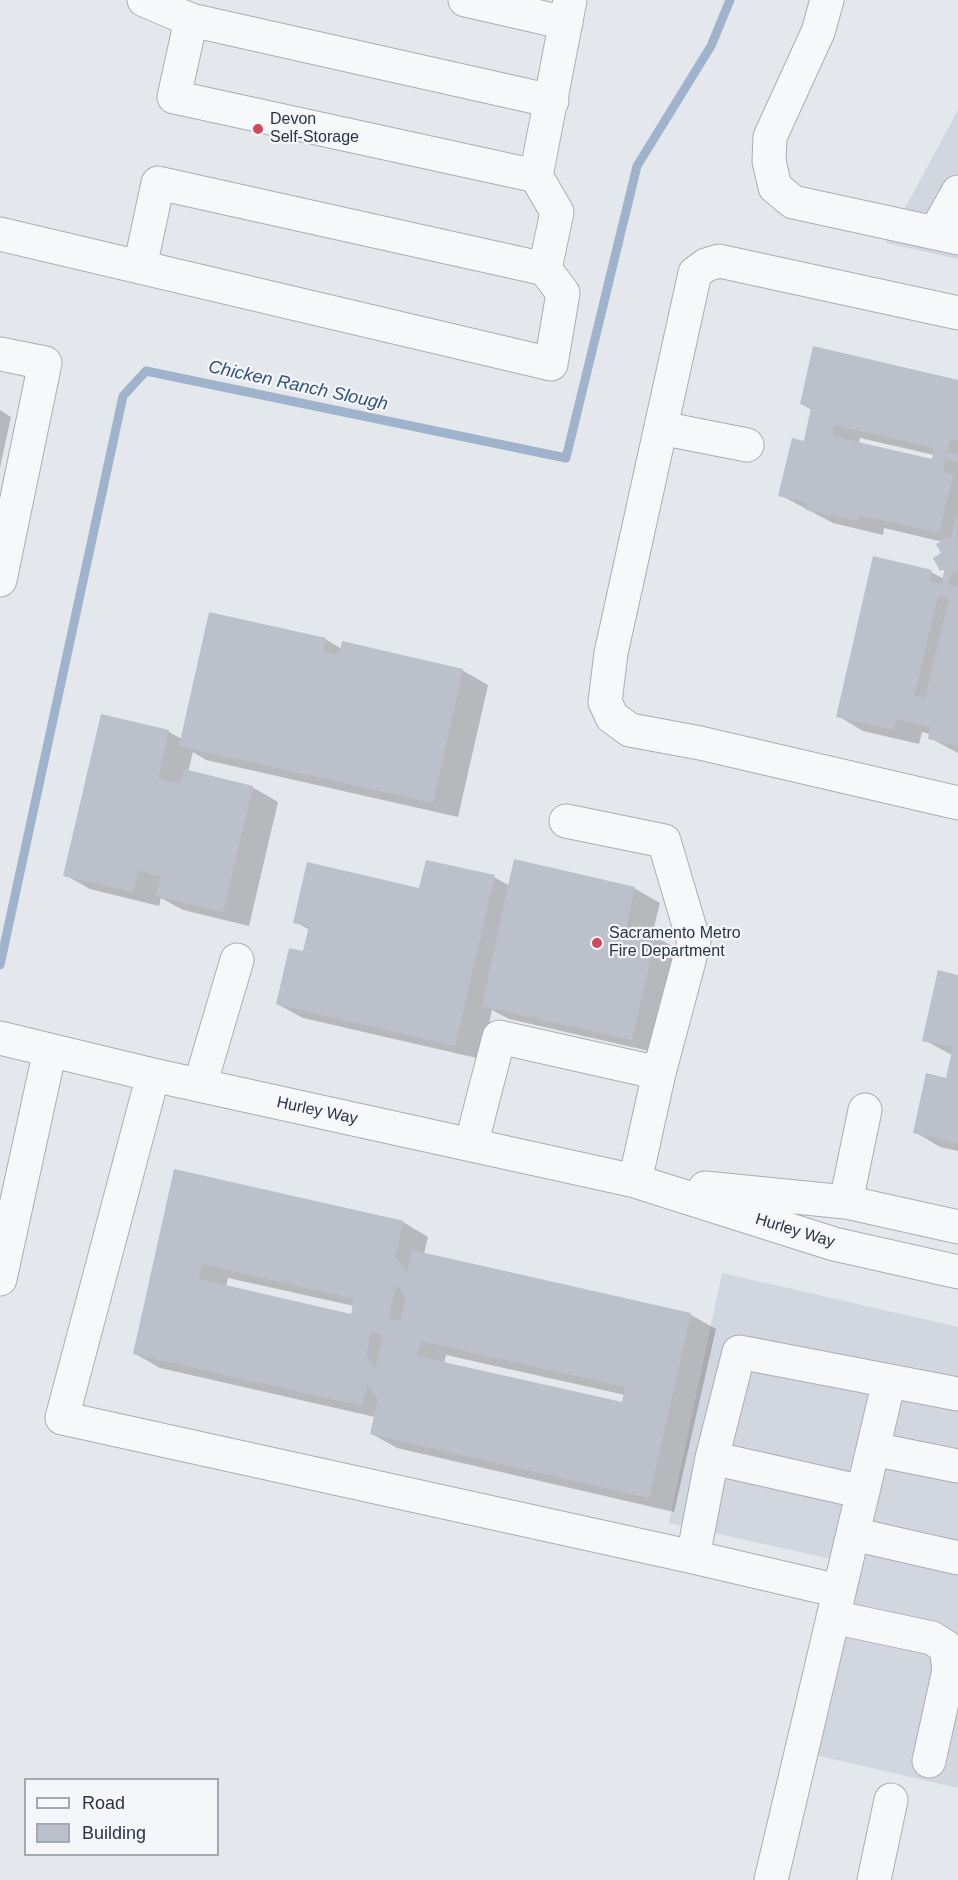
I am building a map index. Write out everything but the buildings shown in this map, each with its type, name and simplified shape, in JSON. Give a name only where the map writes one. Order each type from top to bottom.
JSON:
[{"type":"street","points":[[465,0],[568,12],[536,176],[557,212],[545,269]]},
{"type":"street","points":[[827,0],[818,32],[770,137],[769,161],[775,187],[793,202],[946,236],[958,192]]},
{"type":"street","points":[[152,2],[191,20],[552,101]]},
{"type":"street","points":[[191,20],[174,97],[536,176]]},
{"type":"street","points":[[0,234],[140,267],[551,363],[563,293],[545,269],[158,183],[140,267]]},
{"type":"street","points":[[958,313],[718,261],[706,265],[695,273],[611,653],[605,702],[612,717],[630,729],[958,803]]},
{"type":"street","points":[[0,354],[45,363],[0,580]]},
{"type":"street","points":[[660,428],[747,445]]},
{"type":"street","points":[[566,820],[664,841],[694,942],[659,1073],[635,1181]]},
{"type":"street","points":[[200,1085],[237,960]]},
{"type":"street","points":[[471,1145],[499,1036],[659,1073]]},
{"type":"street","name":"Hurley Way","points":[[0,1038],[153,1075],[635,1181],[834,1244],[958,1272]]},
{"type":"street","points":[[0,1279],[50,1050]]},
{"type":"street","points":[[153,1075],[62,1418],[693,1557],[932,1638],[946,1647],[949,1670],[929,1761]]},
{"type":"street","points":[[846,1202],[865,1110]]},
{"type":"street","name":"Hurley Way","points":[[635,1181],[846,1202],[958,1227]]},
{"type":"street","points":[[693,1557],[712,1458],[739,1352],[958,1394]]},
{"type":"street","points":[[771,1880],[889,1381]]},
{"type":"street","points":[[873,1449],[958,1466]]},
{"type":"street","points":[[712,1458],[863,1492]]},
{"type":"street","points":[[853,1534],[958,1558]]},
{"type":"street","points":[[874,1880],[891,1800]]},
{"type":"shaded area","points":[[958,110],[958,259],[886,243]]},
{"type":"shaded area","points":[[722,1273],[958,1327],[958,1788],[815,1755],[858,1565],[669,1523]]},
{"type":"waterway","name":"Chicken Ranch Slough","points":[[0,965],[123,396],[146,371],[566,458],[637,166],[711,46],[730,0]]},
{"type":"place","name":"Devon Self-Storage","points":[[258,129]]},
{"type":"place","name":"Sacramento Metro Fire Department","points":[[597,943]]}]
